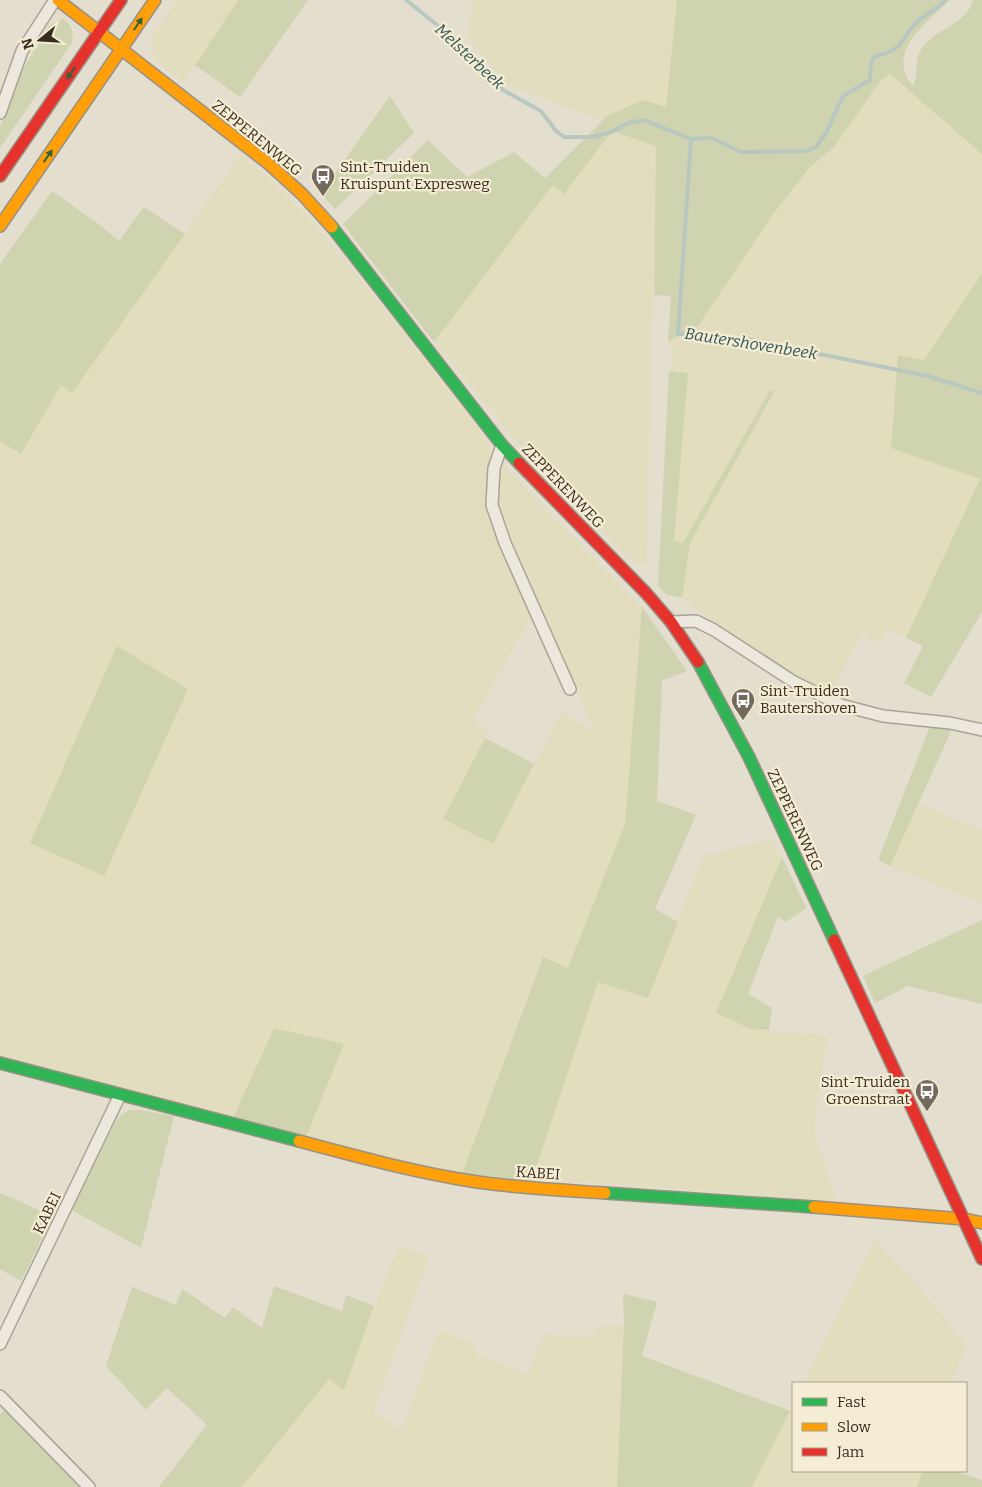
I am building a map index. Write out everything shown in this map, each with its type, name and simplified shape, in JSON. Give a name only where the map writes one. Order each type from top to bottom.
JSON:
[{"type":"street","name":"ZEPPERENWEG","points":[[56,0],[269,164],[302,194],[341,239],[502,445],[646,593],[671,622],[698,662],[749,757],[982,1259]]},
{"type":"street","points":[[0,113],[22,51],[56,0]]},
{"type":"street","points":[[0,176],[121,0]]},
{"type":"street","points":[[0,226],[155,0]]},
{"type":"street","name":"ZEPPERENWEG","points":[[502,445],[494,468],[492,505],[505,543],[570,689]]},
{"type":"street","points":[[671,622],[696,621],[714,630],[794,682],[841,705],[883,716],[950,723],[982,730]]},
{"type":"street","name":"KABEI","points":[[0,1063],[409,1169],[470,1181],[523,1188],[732,1201],[964,1219],[982,1223]]},
{"type":"street","name":"KABEI","points":[[0,1344],[120,1095]]},
{"type":"street","points":[[0,1396],[89,1487]]},
{"type":"shaded area","points":[[177,0],[238,0],[183,82],[156,61],[152,47],[154,34]]},
{"type":"shaded area","points":[[472,0],[677,0],[667,107],[607,116],[602,121],[507,84],[467,37]]},
{"type":"shaded area","points":[[890,74],[982,154],[982,273],[924,360],[898,356],[891,448],[980,479],[906,638],[887,629],[880,644],[861,634],[832,693],[792,674],[729,634],[682,598],[690,543],[774,393],[770,391],[683,543],[674,541],[688,373],[669,371],[675,355],[668,342],[698,326],[771,217],[809,168],[834,147],[881,80]]},
{"type":"shaded area","points":[[612,131],[656,146],[647,561],[644,564],[637,565],[550,482],[434,342],[553,185],[564,193]]},
{"type":"shaded area","points":[[240,155],[276,184],[308,216],[375,297],[490,443],[492,453],[486,497],[490,520],[531,617],[473,720],[489,731],[444,819],[493,843],[562,712],[595,732],[517,562],[498,506],[501,463],[642,607],[625,824],[568,968],[542,957],[462,1174],[306,1137],[344,1044],[274,1028],[233,1118],[0,1058],[0,441],[21,454],[61,385],[72,393]]},
{"type":"shaded area","points":[[918,803],[982,830],[982,903],[890,866]]},
{"type":"shaded area","points":[[772,840],[782,857],[716,1012],[751,1029],[828,1035],[814,1130],[836,1201],[532,1180],[598,982],[648,998],[703,856]]},
{"type":"shaded area","points":[[874,1240],[921,1289],[966,1344],[953,1382],[803,1382]]},
{"type":"shaded area","points":[[399,1246],[429,1256],[374,1411],[401,1431],[439,1330],[477,1345],[475,1354],[527,1374],[544,1334],[579,1336],[592,1334],[601,1326],[624,1324],[617,1487],[242,1487],[329,1378],[344,1390],[374,1306]]},
{"type":"shaded area","points":[[792,1406],[792,1472],[923,1472],[917,1487],[752,1487]]},
{"type":"green space","points":[[238,0],[308,0],[240,97],[195,65]]},
{"type":"green space","points":[[677,0],[949,0],[920,29],[906,50],[903,62],[905,74],[913,86],[918,57],[922,48],[928,41],[964,15],[973,0],[982,0],[982,154],[890,74],[881,80],[834,147],[809,168],[771,217],[698,326],[668,342],[671,296],[654,295],[656,146],[612,131],[564,194],[553,185],[434,342],[343,224],[428,140],[467,177],[514,152],[545,178],[607,116],[643,100],[666,107]]},
{"type":"green space","points":[[63,18],[72,30],[71,44],[0,148],[0,126],[17,79],[49,26]]},
{"type":"green space","points":[[390,96],[414,133],[335,209],[321,193]]},
{"type":"green space","points":[[52,191],[119,241],[144,207],[185,234],[72,393],[61,385],[21,454],[0,441],[0,264]]},
{"type":"green space","points":[[982,273],[982,612],[931,697],[904,683],[923,646],[906,638],[980,479],[891,448],[898,355],[924,360]]},
{"type":"green space","points":[[669,371],[688,373],[674,541],[683,543],[770,390],[774,392],[690,543],[682,598],[667,595],[658,586]]},
{"type":"green space","points":[[642,607],[687,671],[662,681],[657,801],[696,815],[655,909],[678,922],[648,998],[598,982],[532,1180],[462,1174],[543,957],[568,968],[625,824]]},
{"type":"green space","points":[[117,646],[188,689],[104,876],[30,843]]},
{"type":"green space","points":[[930,726],[952,729],[890,866],[878,860]]},
{"type":"green space","points":[[485,738],[534,764],[493,844],[443,819]]},
{"type":"green space","points":[[782,857],[806,908],[786,922],[778,916],[748,994],[772,1008],[769,1030],[751,1029],[716,1013]]},
{"type":"green space","points":[[982,920],[982,1004],[908,986],[875,1003],[863,976]]},
{"type":"green space","points":[[274,1028],[344,1044],[306,1137],[233,1118]]},
{"type":"green space","points":[[130,1110],[174,1116],[141,1248],[72,1210],[113,1127],[121,1116]]},
{"type":"green space","points":[[0,1193],[53,1216],[21,1281],[0,1269]]},
{"type":"green space","points":[[274,1286],[342,1311],[346,1295],[374,1306],[344,1390],[329,1379],[242,1487],[159,1487],[207,1425],[167,1388],[146,1410],[106,1366],[132,1287],[176,1305],[182,1289],[225,1318],[233,1307],[262,1328]]},
{"type":"green space","points":[[623,1294],[657,1302],[642,1356],[790,1411],[752,1487],[617,1487],[624,1324]]},
{"type":"green space","points":[[5,1409],[81,1487],[0,1487],[0,1415]]},
{"type":"green space","points":[[923,1472],[958,1472],[982,1480],[982,1487],[917,1487]]},
{"type":"waterway","name":"Melsterbeek","points":[[406,0],[451,36],[503,90],[541,111],[556,131],[564,137],[592,137],[611,132],[628,123],[644,120],[691,139],[712,138],[741,152],[806,151],[816,147],[826,133],[843,96],[870,80],[871,64],[874,57],[891,51],[899,45],[915,24],[946,0]]},
{"type":"waterway","name":"Bautershovenbeek","points":[[691,139],[678,334],[746,339],[928,376],[982,393]]},
{"type":"traffic: fast","points":[[332,227],[502,445],[519,463]]},
{"type":"traffic: fast","points":[[698,662],[749,757],[834,940]]},
{"type":"traffic: fast","points":[[0,1063],[299,1141]]},
{"type":"traffic: fast","points":[[605,1193],[814,1207]]},
{"type":"traffic: slow","points":[[58,0],[269,164],[302,194],[332,227]]},
{"type":"traffic: slow","points":[[0,226],[155,0]]},
{"type":"traffic: slow","points":[[299,1141],[385,1163],[471,1181],[605,1193]]},
{"type":"traffic: slow","points":[[814,1207],[964,1219],[982,1223]]},
{"type":"traffic: jam","points":[[0,176],[121,0]]},
{"type":"traffic: jam","points":[[519,463],[646,593],[671,622],[698,662]]},
{"type":"traffic: jam","points":[[834,940],[982,1259]]},
{"type":"place","name":"Sint-Truiden Kruispunt Expresweg","points":[[323,197]]},
{"type":"place","name":"Sint-Truiden Bautershoven","points":[[743,721]]},
{"type":"place","name":"Sint-Truiden Groenstraat","points":[[927,1112]]}]
